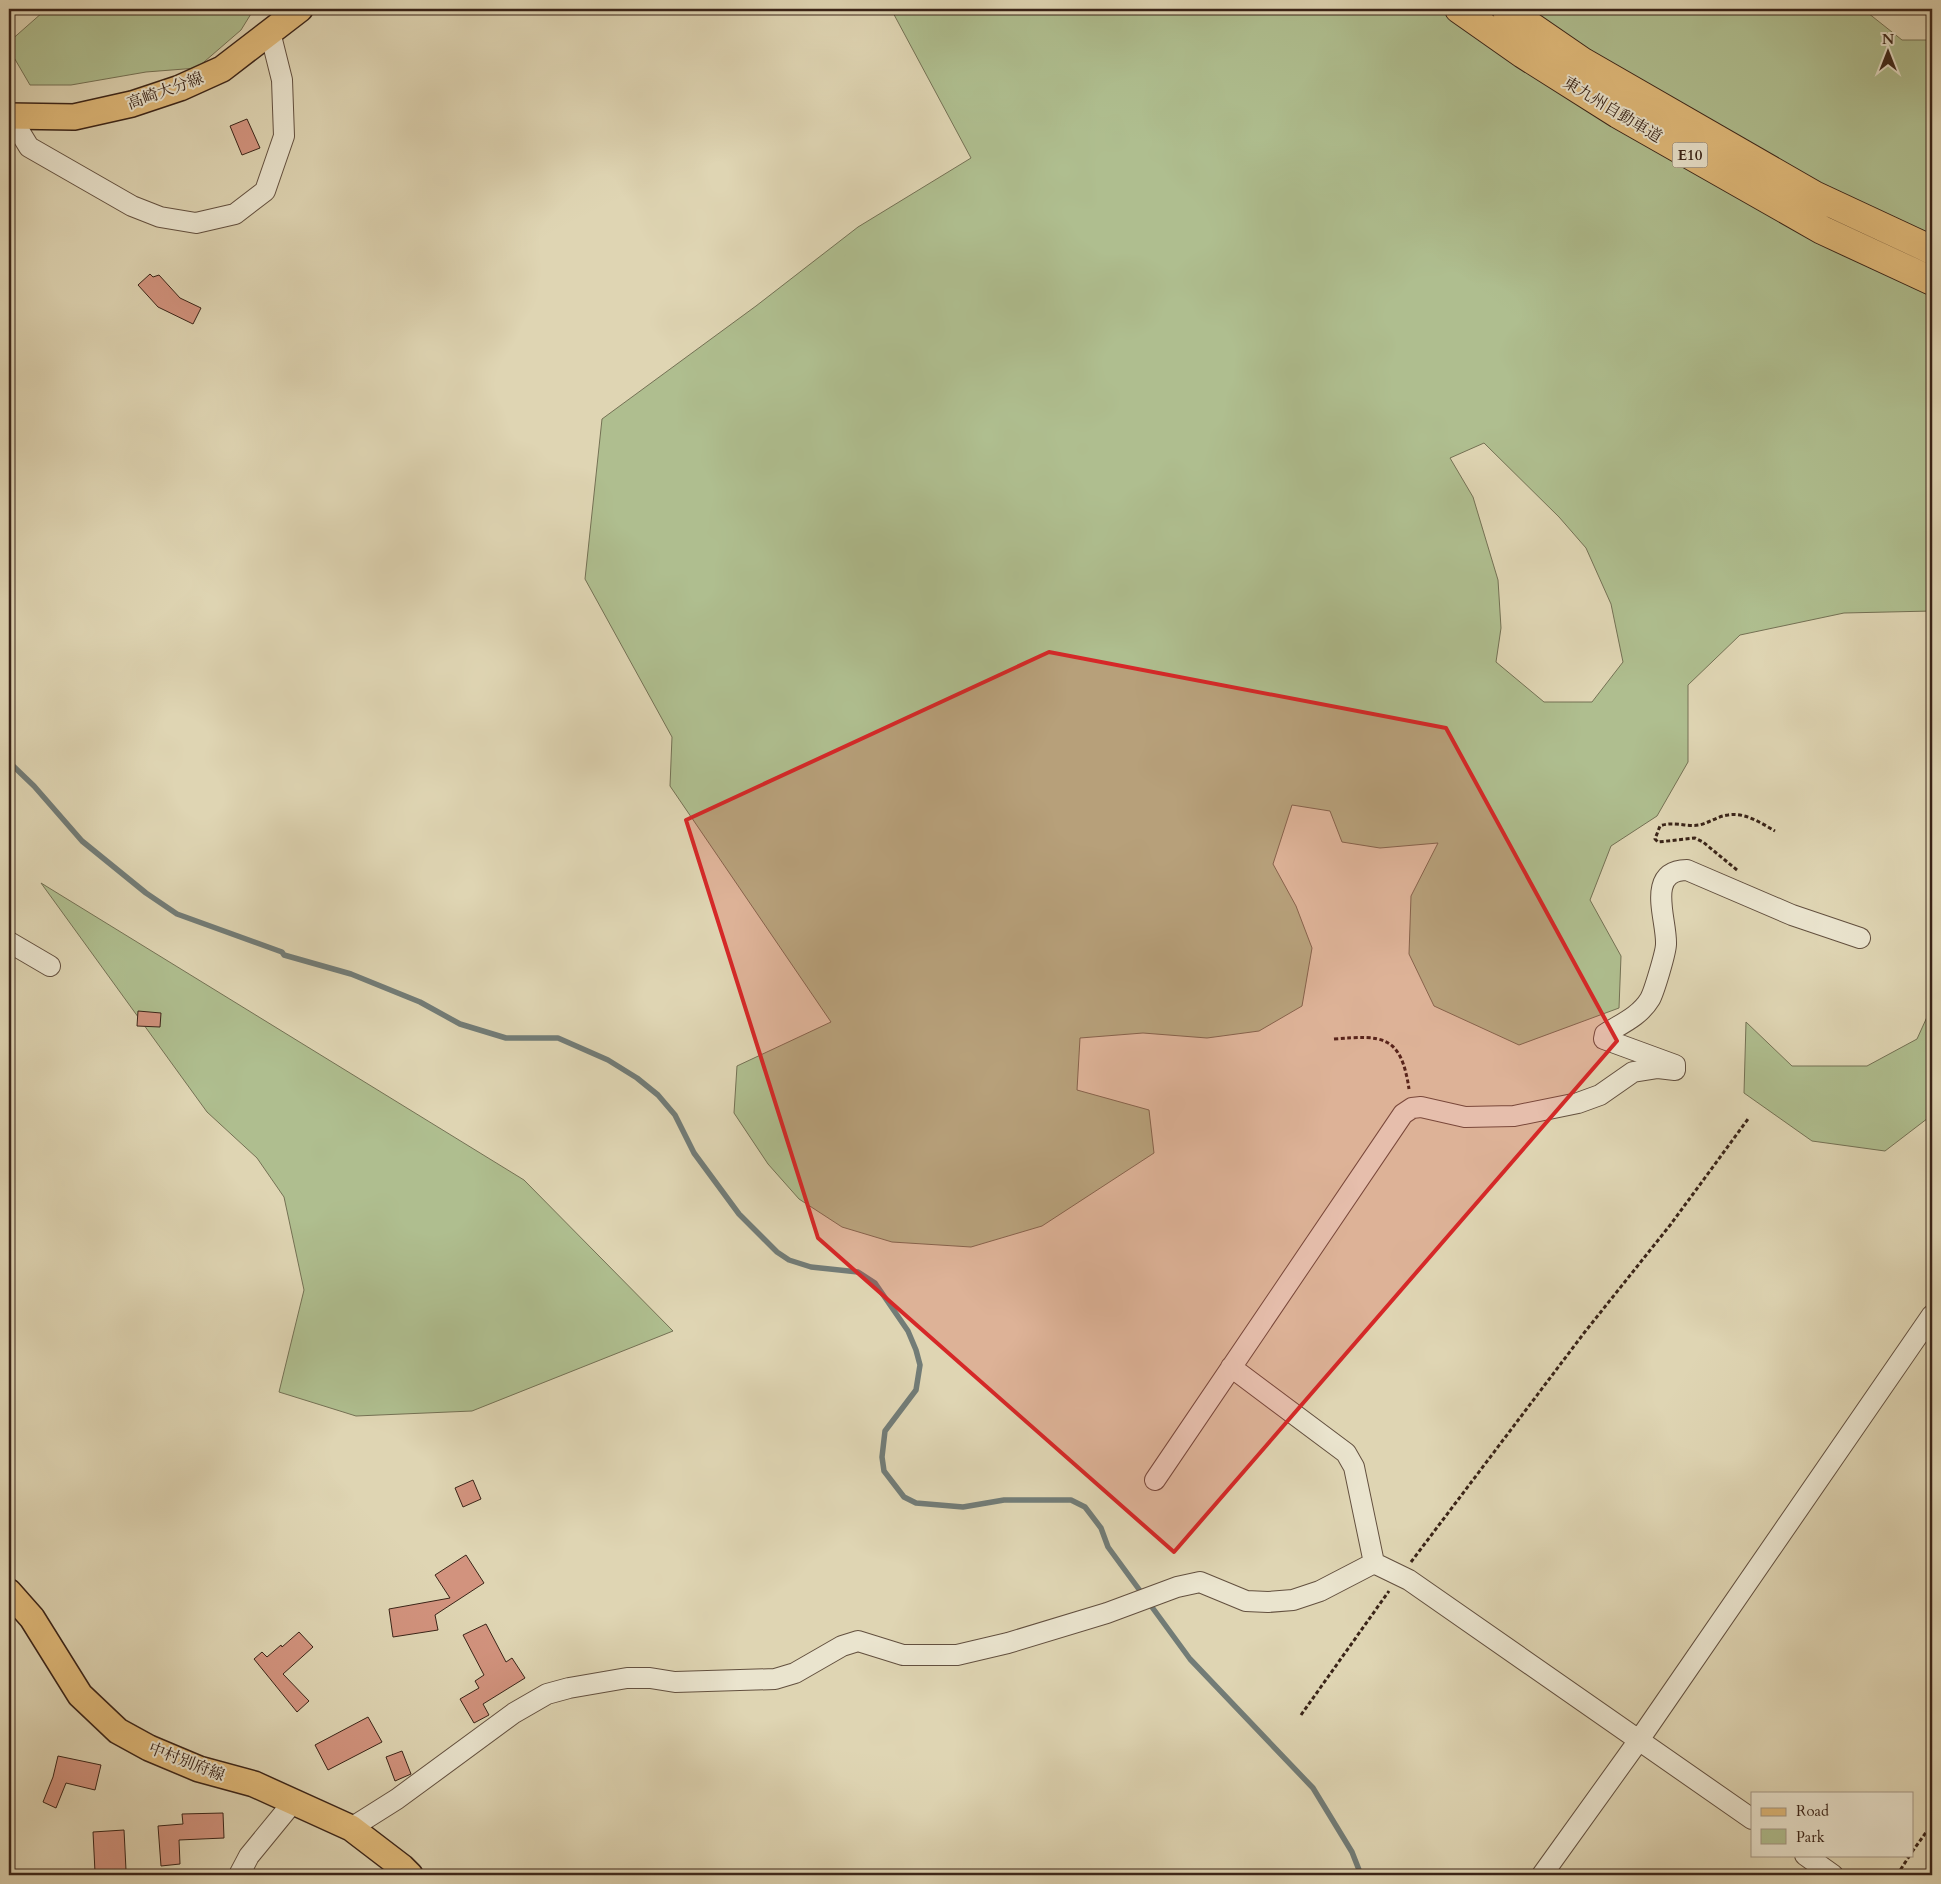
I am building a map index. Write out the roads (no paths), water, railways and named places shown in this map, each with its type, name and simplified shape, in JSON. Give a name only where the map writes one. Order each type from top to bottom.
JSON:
[{"type":"highway","name":"東九州自動車道","points":[[1460,9],[1524,54],[1618,114],[1822,230],[1932,281]]},
{"type":"highway","name":"東九州自動車道","points":[[1506,9],[1584,62],[1814,195],[1932,250]]},
{"type":"main road","name":"高崎大分線","points":[[9,116],[74,117],[132,104],[180,88],[222,68],[300,9]]},
{"type":"main road","name":"中村別府線","points":[[9,1592],[32,1618],[80,1695],[118,1731],[149,1748],[199,1769],[254,1784],[351,1828],[410,1875]]},
{"type":"street","points":[[9,116],[29,147],[132,206],[160,217],[196,222],[236,214],[265,191],[284,136],[282,80],[270,32]]},
{"type":"street","points":[[1154,1480],[1403,1114],[1412,1108],[1421,1107],[1465,1117],[1514,1116],[1578,1103],[1600,1095],[1633,1072],[1658,1068],[1674,1070],[1675,1065],[1604,1039],[1605,1034],[1637,1015],[1650,999],[1666,945],[1661,899],[1662,887],[1668,874],[1676,870],[1687,870],[1792,915],[1860,938]]},
{"type":"street","points":[[9,942],[50,966]]},
{"type":"street","points":[[1542,1875],[1639,1740],[1932,1315]]},
{"type":"street","points":[[1231,1366],[1346,1453],[1354,1467],[1374,1563]]},
{"type":"street","points":[[1374,1563],[1417,1585],[1751,1818]]},
{"type":"street","points":[[351,1828],[397,1799],[514,1713],[546,1694],[569,1688],[627,1678],[650,1678],[676,1682],[775,1679],[795,1673],[842,1646],[858,1641],[903,1655],[957,1655],[1008,1643],[1107,1613],[1177,1587],[1200,1582],[1246,1601],[1293,1600],[1320,1591],[1374,1563]]},
{"type":"street","points":[[239,1875],[249,1856],[294,1801]]},
{"type":"street","points":[[1806,1856],[1833,1875]]},
{"type":"waterway","points":[[9,762],[34,786],[82,841],[146,893],[177,914],[282,952],[284,955],[351,974],[420,1002],[460,1024],[506,1038],[558,1038],[608,1060],[637,1078],[658,1095],[675,1115],[694,1153],[739,1214],[777,1252],[789,1260],[811,1267],[858,1272],[875,1283],[908,1331],[920,1365],[916,1390],[885,1431],[882,1457],[884,1471],[904,1497],[916,1503],[963,1507],[1004,1500],[1071,1500],[1085,1507],[1101,1528],[1108,1547],[1190,1659],[1313,1788],[1352,1852],[1361,1875]]}]
